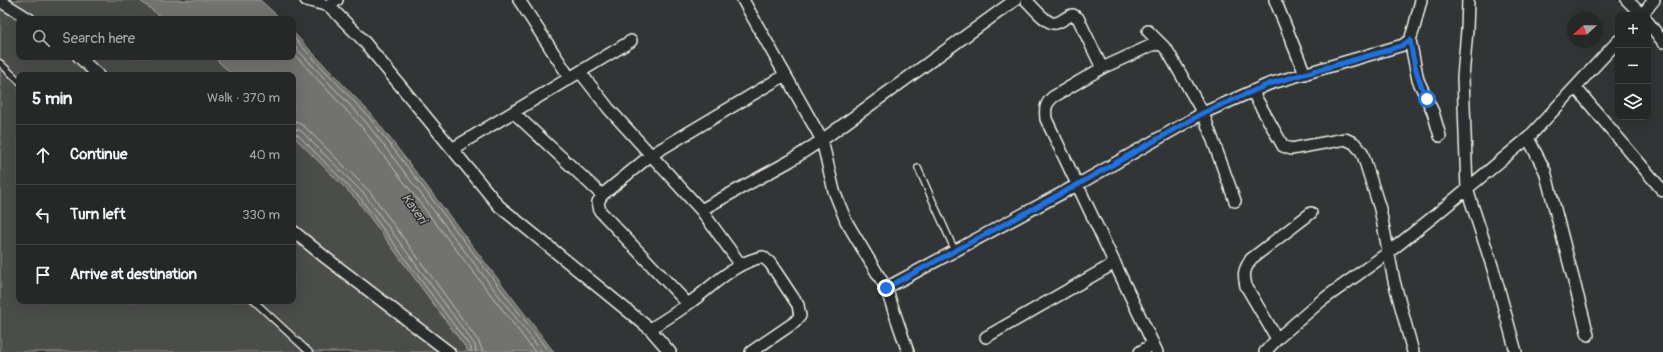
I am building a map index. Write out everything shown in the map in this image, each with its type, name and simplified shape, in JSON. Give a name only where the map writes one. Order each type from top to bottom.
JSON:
[{"type":"street","points":[[306,0],[333,3],[499,206],[650,330],[670,352]]},
{"type":"street","points":[[519,0],[575,75],[701,210],[741,265]]},
{"type":"street","points":[[743,0],[822,140],[834,191],[846,221],[886,288],[908,352]]},
{"type":"street","points":[[701,210],[790,161],[822,140],[1015,0]]},
{"type":"street","points":[[1026,0],[1048,22],[1053,24],[1058,23],[1067,16],[1073,15],[1078,18],[1102,68]]},
{"type":"street","points":[[1275,0],[1305,74]]},
{"type":"street","points":[[1421,0],[1410,40],[1412,57],[1418,80],[1433,112],[1440,136]]},
{"type":"street","points":[[1468,0],[1463,78],[1467,189],[1494,272],[1516,352]]},
{"type":"street","points":[[1627,0],[1639,12]]},
{"type":"street","points":[[1644,12],[1654,0]]},
{"type":"street","points":[[0,1],[24,16]]},
{"type":"street","points":[[1651,26],[1663,42]]},
{"type":"street","points":[[1148,31],[1167,50],[1203,113],[1235,201]]},
{"type":"street","points":[[886,288],[1077,185],[1203,113],[1269,84],[1389,50],[1403,45],[1410,40]]},
{"type":"street","points":[[452,149],[631,41]]},
{"type":"street","points":[[1140,352],[1155,348],[1046,119],[1045,111],[1046,103],[1053,97],[1102,68],[1152,45],[1161,44]]},
{"type":"street","points":[[1265,352],[1277,339],[1321,301],[1389,252],[1528,138],[1615,44]]},
{"type":"street","points":[[82,60],[95,72]]},
{"type":"street","points":[[688,304],[600,211],[598,202],[602,195],[651,156],[785,75]]},
{"type":"street","points":[[1576,88],[1663,191]]},
{"type":"street","points":[[1252,91],[1283,146],[1291,150],[1345,139],[1354,143],[1362,152],[1380,209],[1401,309],[1413,352]]},
{"type":"street","points":[[513,112],[602,195]]},
{"type":"street","points":[[1528,138],[1545,171],[1588,335]]},
{"type":"street","points":[[1277,339],[1246,286],[1244,277],[1245,268],[1251,259],[1312,213]]},
{"type":"street","points":[[296,233],[449,352]]},
{"type":"street","points":[[650,330],[741,265],[752,259],[763,257],[770,263],[798,305],[800,316],[795,322],[751,352]]},
{"type":"street","points":[[986,337],[1115,263]]},
{"type":"lane","points":[[0,64],[16,78]]},
{"type":"lane","points":[[918,168],[955,251]]},
{"type":"lane","points":[[257,304],[309,352]]},
{"type":"shaded area","points":[[0,0],[139,0],[160,16],[16,16],[16,60],[217,60],[229,72],[16,72],[16,304],[296,304],[296,139],[358,201],[469,352],[0,352]]},
{"type":"water","points":[[139,0],[260,0],[278,16],[160,16]]},
{"type":"water","name":"Kaveri","points":[[296,35],[372,115],[554,352],[469,352],[358,201],[296,139],[296,72],[229,72],[217,60],[296,60]]},
{"type":"route","points":[[886,288],[1077,185],[1203,113],[1269,84],[1389,50],[1403,45],[1410,40],[1412,57],[1418,80],[1427,99]]}]
